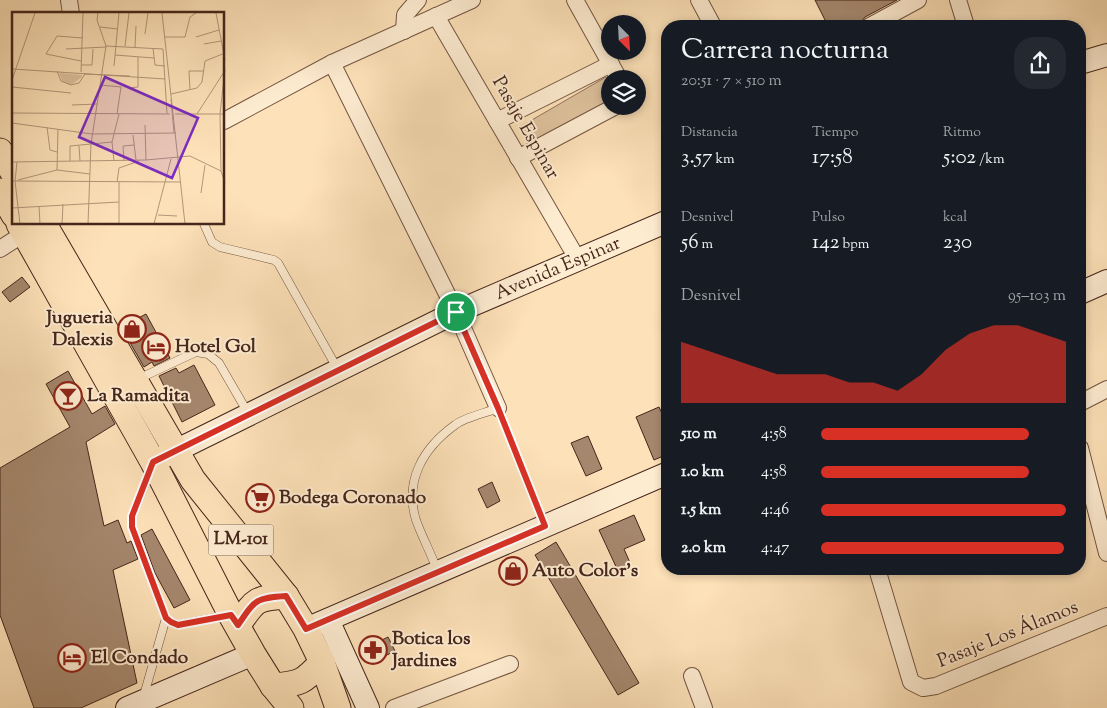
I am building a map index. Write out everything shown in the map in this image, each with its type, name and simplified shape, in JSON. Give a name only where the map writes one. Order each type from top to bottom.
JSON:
[{"type":"main road","points":[[0,151],[12,171]]},
{"type":"main road","name":"LM-101","points":[[0,191],[12,205]]},
{"type":"main road","name":"LM-101","points":[[29,225],[135,380],[193,480],[286,596],[317,624],[322,662],[338,708]]},
{"type":"main road","name":"LM-101","points":[[29,225],[234,620],[273,686],[291,708]]},
{"type":"main road","points":[[234,620],[253,603],[268,597],[286,596]]},
{"type":"main road","points":[[273,686],[293,684],[307,678],[322,662]]},
{"type":"street","points":[[404,31],[405,16],[418,0]]},
{"type":"street","points":[[225,120],[332,63],[472,0]]},
{"type":"street","points":[[574,0],[614,70]]},
{"type":"street","points":[[699,0],[711,20]]},
{"type":"street","points":[[881,20],[918,0]]},
{"type":"street","points":[[958,0],[964,20]]},
{"type":"street","name":"Pasaje Espinar","points":[[436,16],[578,260]]},
{"type":"street","points":[[1086,61],[1107,55]]},
{"type":"street","points":[[332,63],[456,312],[498,408]]},
{"type":"street","points":[[497,121],[611,64]]},
{"type":"street","points":[[518,158],[601,114]]},
{"type":"street","points":[[0,249],[27,225]]},
{"type":"street","name":"Avenida Espinar","points":[[153,462],[456,312],[661,225]]},
{"type":"street","points":[[1086,290],[1107,281]]},
{"type":"street","points":[[1086,400],[1107,389]]},
{"type":"street","points":[[1086,471],[1107,553]]},
{"type":"street","points":[[368,708],[317,624],[661,476]]},
{"type":"street","name":"Pasaje Los Álamos","points":[[879,575],[911,682],[922,688],[936,686],[1107,616]]},
{"type":"street","points":[[135,705],[253,654]]},
{"type":"street","points":[[394,708],[510,664]]},
{"type":"street","points":[[692,676],[704,708]]},
{"type":"lane","points":[[204,225],[212,242],[220,247],[274,260],[278,263],[338,370]]},
{"type":"lane","points":[[135,380],[196,352],[208,354],[219,363],[249,415]]},
{"type":"lane","points":[[437,572],[433,557],[416,520],[412,491],[419,464],[433,444],[456,424],[498,408],[545,526]]},
{"type":"lane","points":[[153,462],[132,516],[132,527],[166,618],[178,625],[234,620]]},
{"type":"lane","points":[[135,705],[166,618]]},
{"type":"shaded area","points":[[601,80],[601,111],[534,149],[518,128]]},
{"type":"building","points":[[815,0],[897,0],[865,17],[863,20],[825,20]]},
{"type":"building","points":[[22,277],[30,287],[10,302],[2,292]]},
{"type":"building","points":[[146,314],[170,358],[154,366],[152,362],[144,367],[121,327]]},
{"type":"building","points":[[194,365],[215,405],[182,422],[159,376],[176,368],[179,373]]},
{"type":"building","points":[[68,371],[92,414],[105,406],[115,424],[86,442],[104,526],[118,520],[127,543],[131,541],[138,559],[113,570],[137,683],[81,708],[34,708],[0,615],[0,468],[70,427],[46,384]]},
{"type":"building","points":[[659,407],[661,411],[661,457],[654,460],[636,417]]},
{"type":"building","points":[[588,436],[602,469],[586,476],[571,443]]},
{"type":"building","points":[[492,482],[500,501],[487,508],[478,489]]},
{"type":"building","points":[[634,515],[645,540],[624,549],[631,565],[618,571],[599,530]]},
{"type":"building","points":[[152,529],[190,600],[174,608],[155,573],[141,535]]},
{"type":"building","points":[[556,542],[639,683],[618,695],[535,555]]},
{"type":"building","points":[[388,637],[395,651],[373,662],[366,648]]},
{"type":"place","name":"Jugueria Dalexis","points":[[132,329]]},
{"type":"place","name":"Hotel Gol","points":[[156,347]]},
{"type":"place","name":"La Ramadita","points":[[68,396]]},
{"type":"place","name":"Bodega Coronado","points":[[260,498]]},
{"type":"place","name":"Auto Color's","points":[[513,571]]},
{"type":"place","name":"Botica los Jardines","points":[[373,650]]},
{"type":"place","name":"El Condado","points":[[72,658]]},
{"type":"route","points":[[456,312],[498,408],[545,526],[306,629],[286,596],[268,597],[253,603],[238,625],[231,615],[178,625],[166,618],[132,527],[132,516],[153,462],[456,312]]}]
